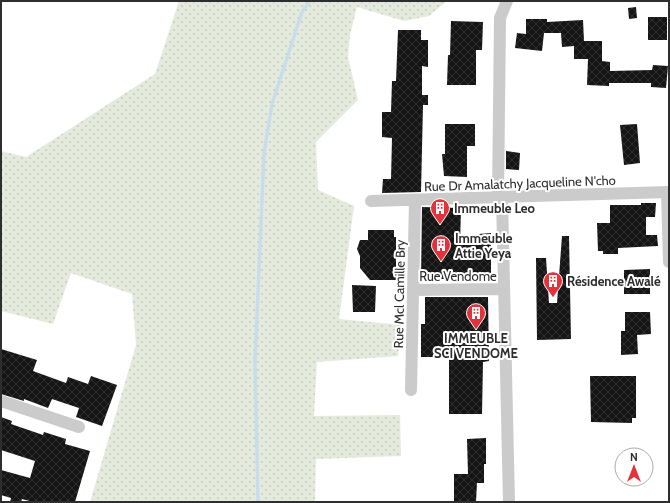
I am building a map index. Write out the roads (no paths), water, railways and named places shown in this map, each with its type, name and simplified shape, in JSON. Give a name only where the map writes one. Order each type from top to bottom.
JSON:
[{"type":"street","points":[[507,1],[500,18],[500,198],[504,289],[509,502]]},
{"type":"street","points":[[668,192],[669,262]]},
{"type":"street","name":"Rue Dr Amalatchy Jacqueline N'cho","points":[[371,200],[500,198],[668,192]]},
{"type":"street","name":"Rue Mcl Camille Bry","points":[[411,390],[415,200]]},
{"type":"street","name":"Rue Vendome","points":[[413,290],[504,289]]},
{"type":"street","points":[[1,401],[79,426]]},
{"type":"waterway","points":[[258,502],[255,362],[264,153],[272,104],[302,12],[310,1]]},
{"type":"place","name":"Immeuble Leo","points":[[440,225]]},
{"type":"place","name":"Immeuble Attie Yeya","points":[[441,262]]},
{"type":"place","name":"Résidence Awalé","points":[[553,298]]},
{"type":"place","name":"IMMEUBLE SCI VENDOME","points":[[476,330]]}]
